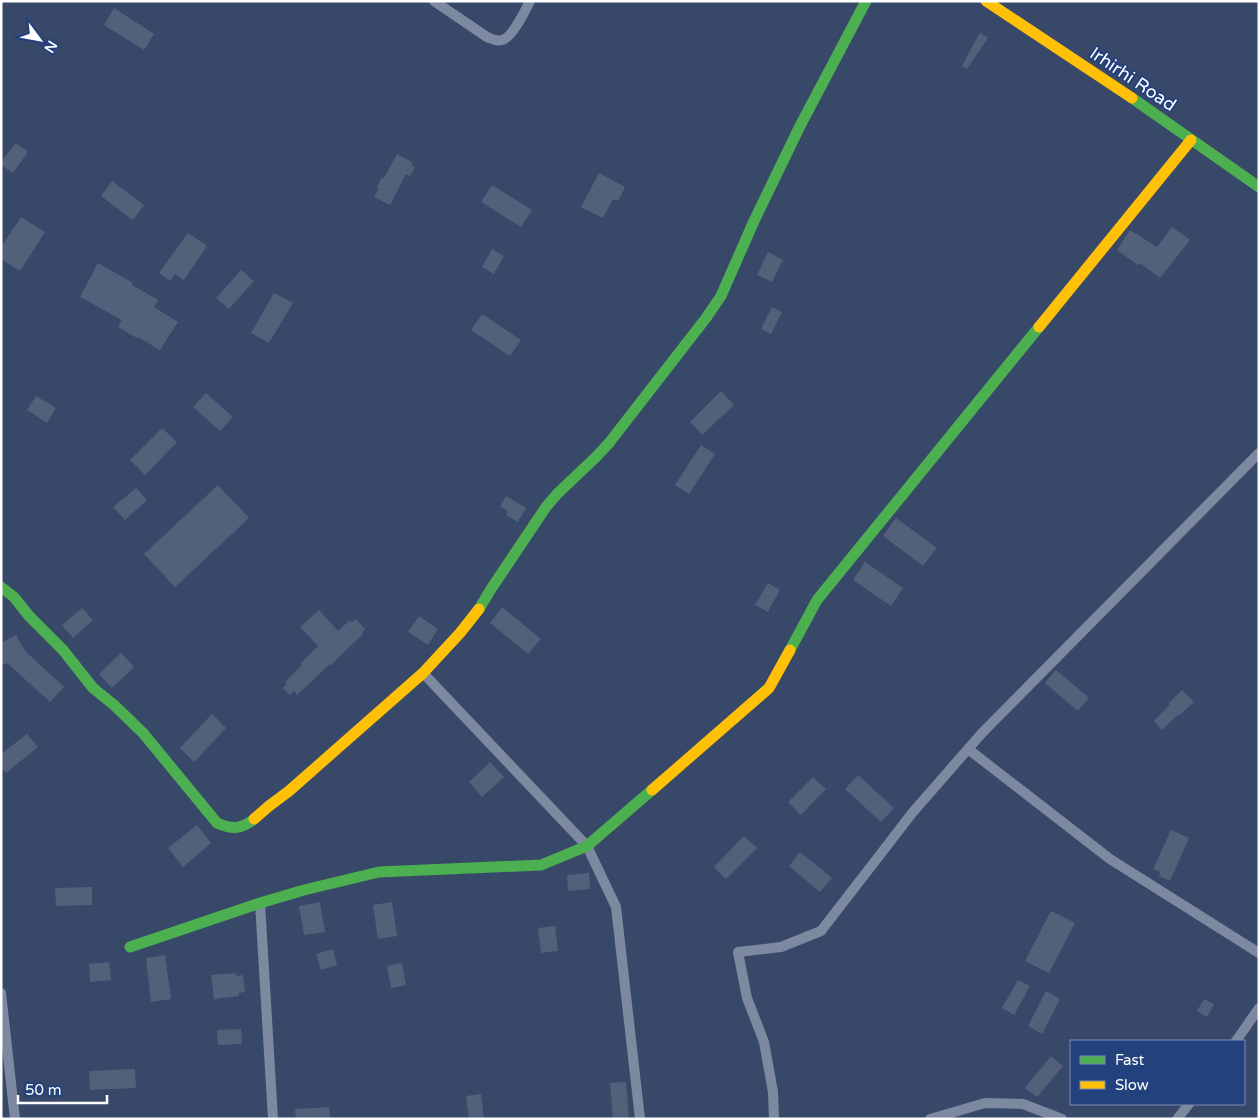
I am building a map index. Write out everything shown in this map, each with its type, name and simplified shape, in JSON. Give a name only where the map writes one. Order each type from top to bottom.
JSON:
[{"type":"street","points":[[434,1],[495,41],[501,41],[510,36],[530,1]]},
{"type":"street","points":[[1,587],[14,597],[29,616],[63,650],[93,688],[143,733],[217,823],[227,828],[236,829],[247,824],[267,806],[289,791],[423,673],[477,613],[546,507],[609,443],[706,318],[721,296],[754,221],[796,135],[866,1]]},
{"type":"street","name":"Irhirhi Road","points":[[986,1],[1259,187]]},
{"type":"street","points":[[130,947],[260,903],[379,872],[540,865],[586,846],[769,688],[817,600],[1191,140]]},
{"type":"street","points":[[774,1119],[773,1092],[764,1042],[747,998],[738,952],[781,947],[821,931],[913,812],[982,733],[1259,452]]},
{"type":"street","points":[[423,673],[586,846],[616,907],[640,1119]]},
{"type":"street","points":[[968,749],[1110,859],[1259,953]]},
{"type":"street","points":[[260,903],[273,1119]]},
{"type":"street","points":[[1,994],[14,1119]]},
{"type":"street","points":[[1237,1040],[1259,1008]]},
{"type":"street","points":[[930,1119],[984,1103],[1023,1104],[1062,1119]]},
{"type":"street","points":[[1177,1119],[1189,1105]]},
{"type":"building","points":[[114,8],[154,34],[144,50],[104,25]]},
{"type":"building","points":[[980,33],[988,38],[967,69],[962,66]]},
{"type":"building","points":[[16,143],[28,152],[13,173],[1,165],[1,162]]},
{"type":"building","points":[[397,154],[412,162],[411,165],[415,167],[410,176],[406,174],[390,205],[374,197],[382,177],[384,178]]},
{"type":"building","points":[[599,173],[625,187],[618,201],[613,199],[603,218],[581,207]]},
{"type":"building","points":[[112,181],[144,205],[133,220],[101,196]]},
{"type":"building","points":[[492,185],[532,210],[521,227],[481,202]]},
{"type":"building","points":[[21,217],[45,232],[20,271],[1,259],[1,247]]},
{"type":"building","points":[[1172,227],[1190,240],[1160,278],[1140,263],[1138,265],[1117,250],[1130,230],[1157,247]]},
{"type":"building","points":[[188,233],[207,246],[184,280],[175,274],[170,281],[159,273]]},
{"type":"building","points":[[492,249],[504,256],[494,274],[482,267]]},
{"type":"building","points":[[768,252],[783,260],[772,282],[757,275]]},
{"type":"building","points":[[98,263],[158,300],[154,307],[178,322],[160,350],[118,327],[122,320],[80,297]]},
{"type":"building","points":[[241,270],[254,281],[229,309],[216,298]]},
{"type":"building","points":[[274,293],[293,303],[269,343],[251,333]]},
{"type":"building","points":[[772,307],[782,312],[771,334],[761,329]]},
{"type":"building","points":[[482,314],[521,340],[510,356],[471,330]]},
{"type":"building","points":[[721,391],[734,405],[702,435],[690,422]]},
{"type":"building","points":[[206,393],[233,417],[220,431],[193,407]]},
{"type":"building","points":[[36,396],[56,408],[47,423],[27,410]]},
{"type":"building","points":[[162,428],[177,442],[145,475],[130,460]]},
{"type":"building","points":[[701,445],[715,454],[689,494],[675,485]]},
{"type":"building","points":[[218,485],[249,518],[175,587],[144,554]]},
{"type":"building","points":[[136,488],[147,500],[125,520],[113,507]]},
{"type":"building","points":[[506,496],[526,508],[518,522],[506,515],[508,511],[500,506]]},
{"type":"building","points":[[896,518],[937,548],[923,566],[883,536]]},
{"type":"building","points":[[865,562],[903,588],[891,606],[853,580]]},
{"type":"building","points":[[768,583],[780,590],[768,612],[755,605]]},
{"type":"building","points":[[502,607],[541,639],[528,654],[490,623]]},
{"type":"building","points":[[82,608],[93,620],[73,638],[62,625]]},
{"type":"building","points":[[319,610],[338,631],[350,620],[352,622],[356,619],[365,629],[362,632],[363,634],[297,695],[294,691],[290,695],[283,688],[287,684],[285,682],[318,646],[300,627]]},
{"type":"building","points":[[419,616],[438,629],[428,645],[408,632]]},
{"type":"building","points":[[16,635],[25,651],[64,687],[50,702],[7,663],[1,666],[1,643]]},
{"type":"building","points":[[121,653],[134,667],[112,688],[99,674]]},
{"type":"building","points":[[1056,670],[1089,698],[1078,711],[1045,683]]},
{"type":"building","points":[[1182,690],[1194,702],[1162,730],[1154,721]]},
{"type":"building","points":[[212,714],[226,728],[194,762],[180,748]]},
{"type":"building","points":[[27,734],[38,747],[6,773],[1,767],[1,754]]},
{"type":"building","points":[[490,762],[504,777],[482,797],[469,782]]},
{"type":"building","points":[[858,775],[894,808],[881,822],[845,789]]},
{"type":"building","points":[[813,777],[826,789],[801,815],[788,802]]},
{"type":"building","points":[[197,825],[211,843],[183,867],[168,848]]},
{"type":"building","points":[[1171,830],[1189,838],[1170,881],[1159,876],[1160,872],[1153,869]]},
{"type":"building","points":[[744,836],[757,848],[726,879],[714,867]]},
{"type":"building","points":[[800,852],[832,878],[820,892],[789,866]]},
{"type":"building","points":[[589,873],[590,889],[568,891],[567,875]]},
{"type":"building","points":[[92,887],[92,905],[56,906],[55,888]]},
{"type":"building","points":[[320,902],[325,932],[304,935],[299,906]]},
{"type":"building","points":[[392,902],[397,936],[378,939],[373,905]]},
{"type":"building","points":[[1051,911],[1075,923],[1049,973],[1025,961]]},
{"type":"building","points":[[555,926],[558,951],[541,953],[538,928]]},
{"type":"building","points":[[333,949],[337,965],[321,970],[316,954]]},
{"type":"building","points":[[165,955],[171,999],[151,1002],[146,958]]},
{"type":"building","points":[[109,962],[111,980],[90,982],[89,964]]},
{"type":"building","points":[[402,963],[406,985],[391,988],[387,966]]},
{"type":"building","points":[[236,973],[237,976],[243,975],[245,992],[239,993],[239,996],[214,999],[211,975]]},
{"type":"building","points":[[1018,980],[1030,986],[1014,1015],[1002,1008]]},
{"type":"building","points":[[1046,991],[1060,999],[1042,1034],[1028,1026]]},
{"type":"building","points":[[1204,999],[1214,1004],[1207,1017],[1197,1011]]},
{"type":"building","points":[[241,1029],[242,1044],[218,1045],[217,1030]]},
{"type":"building","points":[[1051,1056],[1063,1066],[1037,1097],[1025,1088]]},
{"type":"building","points":[[135,1069],[136,1088],[90,1090],[89,1071]]},
{"type":"building","points":[[626,1082],[629,1119],[613,1119],[610,1083]]},
{"type":"building","points":[[481,1094],[484,1119],[469,1119],[466,1096]]},
{"type":"building","points":[[329,1107],[330,1119],[296,1119],[295,1109]]},
{"type":"traffic: fast","points":[[479,609],[546,507],[609,443],[721,296],[754,221],[800,126],[866,1]]},
{"type":"traffic: fast","points":[[1132,98],[1259,187]]},
{"type":"traffic: fast","points":[[790,650],[817,600],[1039,327]]},
{"type":"traffic: fast","points":[[1,587],[14,597],[29,616],[63,650],[93,688],[143,733],[217,823],[228,827],[241,827],[254,819]]},
{"type":"traffic: fast","points":[[130,947],[260,903],[379,872],[541,865],[587,846],[652,790]]},
{"type":"traffic: slow","points":[[986,1],[1132,98]]},
{"type":"traffic: slow","points":[[1039,327],[1191,140]]},
{"type":"traffic: slow","points":[[254,819],[289,791],[423,673],[460,633],[479,609]]},
{"type":"traffic: slow","points":[[652,790],[769,688],[790,650]]}]
